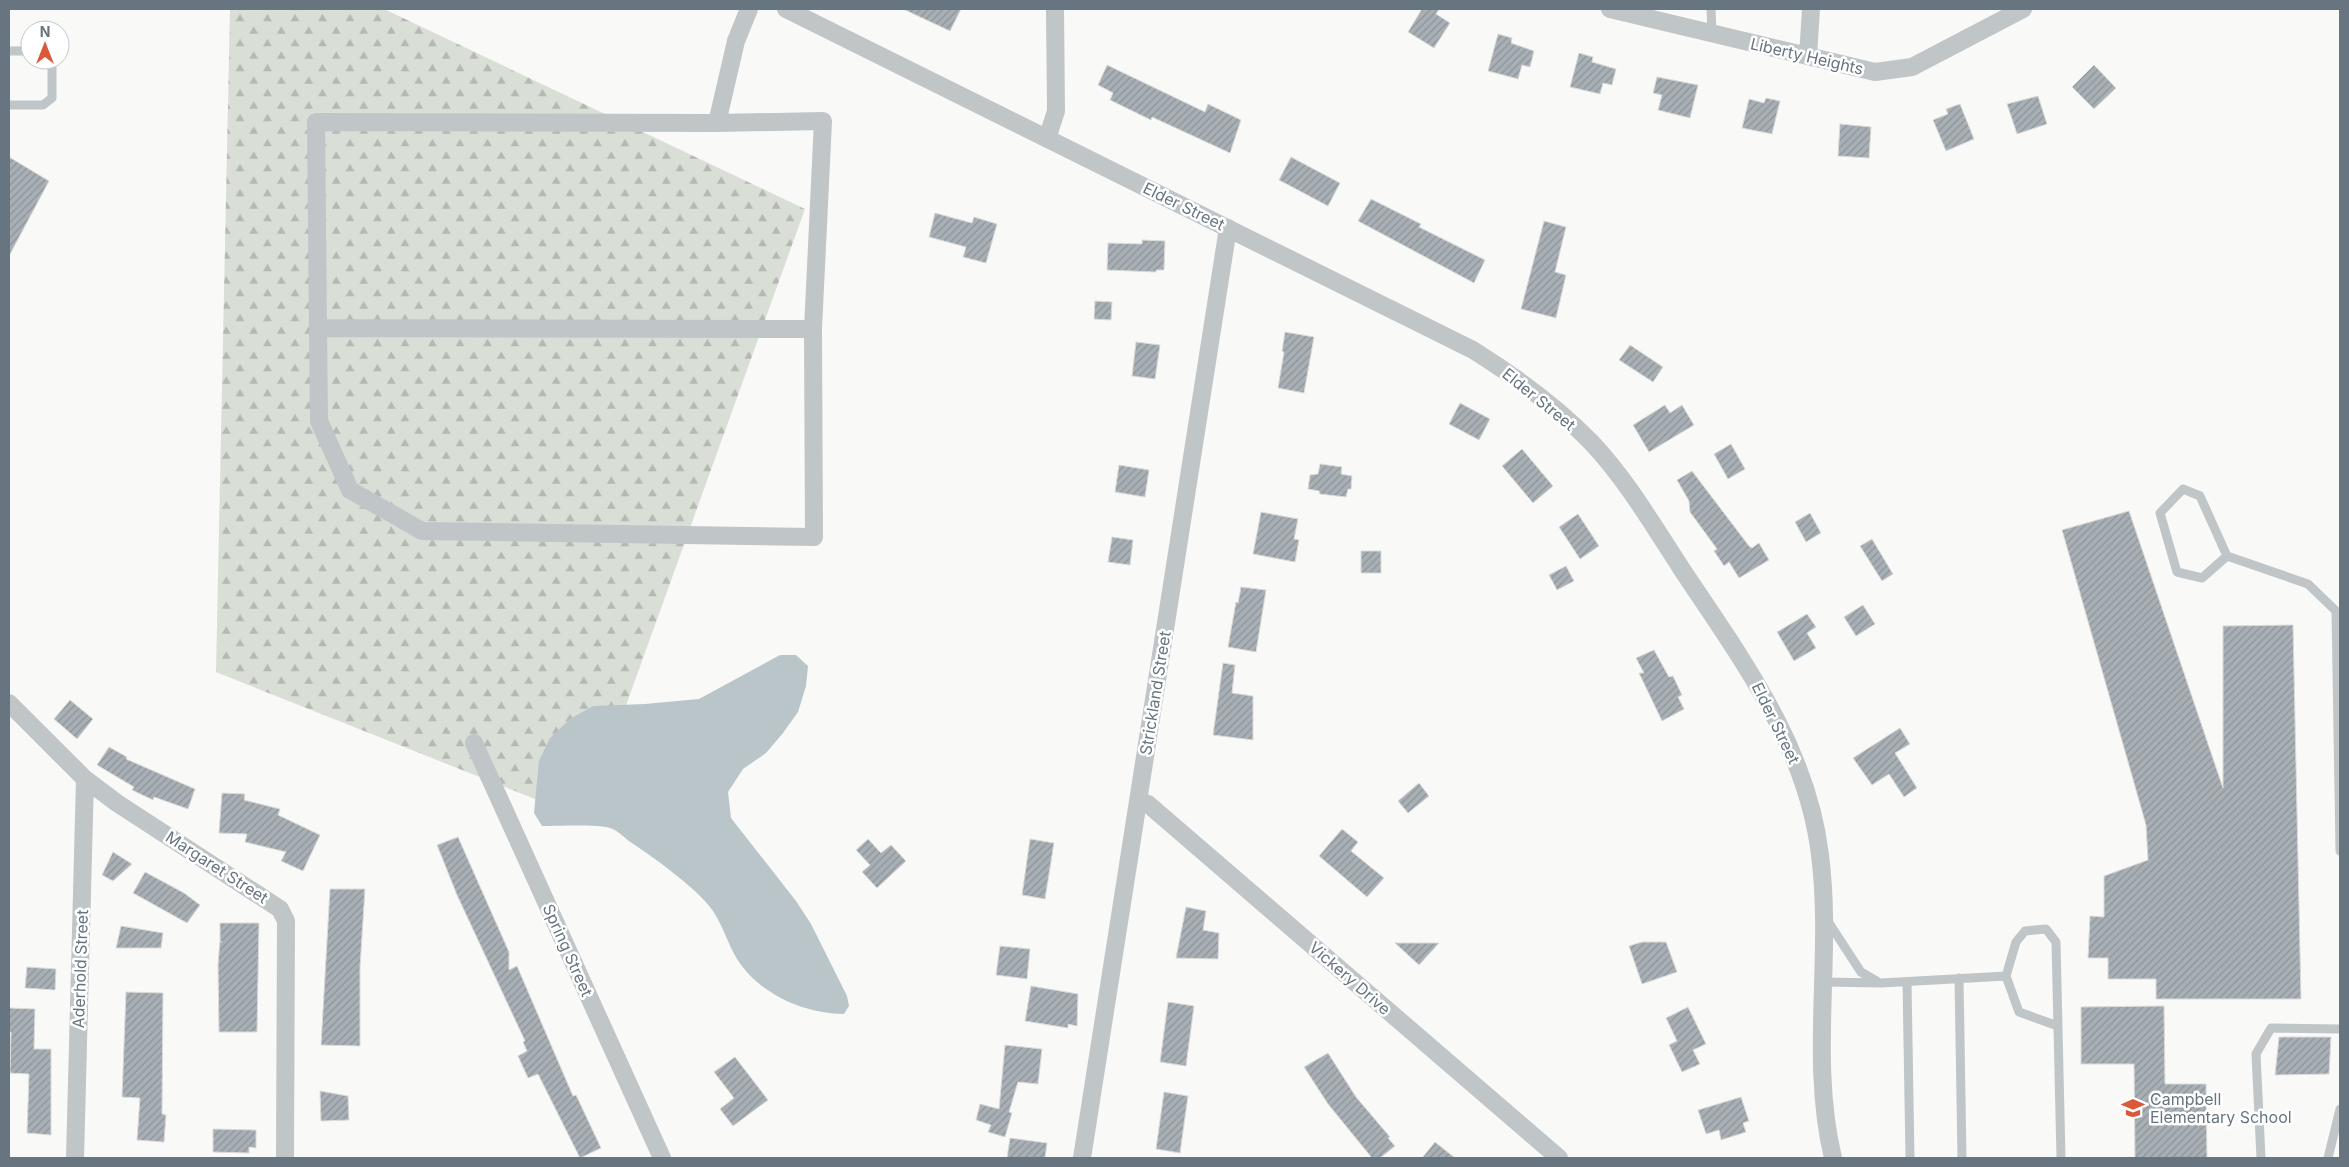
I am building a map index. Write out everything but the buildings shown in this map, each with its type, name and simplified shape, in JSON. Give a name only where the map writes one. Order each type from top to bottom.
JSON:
[{"type":"street","points":[[717,123],[736,42],[749,9]]},
{"type":"street","name":"Elder Street","points":[[786,9],[1474,350],[1516,376],[1591,442],[1626,484],[1762,691],[1784,733],[1799,770],[1813,815],[1820,854],[1825,917],[1821,1068],[1825,1114],[1833,1158]]},
{"type":"street","points":[[1047,138],[1056,111],[1056,9]]},
{"type":"street","name":"Liberty Heights","points":[[1610,9],[1875,72],[1912,67],[2023,9]]},
{"type":"street","points":[[1808,56],[1811,9]]},
{"type":"street","points":[[823,121],[813,329],[814,537],[422,531],[350,490],[319,421],[316,122],[717,123],[823,121]]},
{"type":"street","name":"Strickland Street","points":[[1082,1158],[1228,228]]},
{"type":"street","points":[[318,328],[813,329]]},
{"type":"street","name":"Margaret Street","points":[[9,703],[85,780],[280,909],[286,921],[286,1158]]},
{"type":"street","name":"Spring Street","points":[[474,743],[662,1158]]},
{"type":"street","name":"Aderhold Street","points":[[75,1158],[85,780]]},
{"type":"street","name":"Vickery Drive","points":[[1138,800],[1148,804],[1559,1158]]},
{"type":"lane","points":[[1711,9],[1712,33]]},
{"type":"lane","points":[[9,105],[43,105],[52,98],[52,70]]},
{"type":"lane","points":[[2227,556],[2202,578],[2177,572],[2160,514],[2183,490],[2200,496],[2227,556],[2308,584],[2336,611],[2340,851]]},
{"type":"lane","points":[[1825,917],[1861,972],[1881,983]]},
{"type":"lane","points":[[2058,1026],[2019,1012],[2006,976],[2016,942],[2025,932],[2046,929],[2056,942],[2058,1026],[2061,1158]]},
{"type":"lane","points":[[1824,982],[1881,983],[2006,976]]},
{"type":"lane","points":[[1959,978],[1962,1158]]},
{"type":"lane","points":[[1907,982],[1910,1158]]},
{"type":"lane","points":[[2261,1158],[2256,1054],[2271,1028],[2340,1028]]},
{"type":"lane","points":[[2328,1158],[2340,1109]]},
{"type":"green space","points":[[230,9],[384,9],[805,209],[585,819],[216,672]]},
{"type":"shaded area","points":[[780,655],[796,655],[808,666],[806,686],[798,712],[783,733],[766,753],[743,769],[728,792],[731,818],[796,901],[811,924],[847,996],[849,1006],[844,1014],[829,1013],[798,1006],[770,992],[757,982],[737,959],[717,917],[706,902],[674,873],[618,832],[610,828],[596,826],[542,826],[534,813],[539,761],[550,738],[570,719],[593,706],[699,699]]},
{"type":"place","name":"Campbell Elementary School","points":[[2133,1108]]}]
